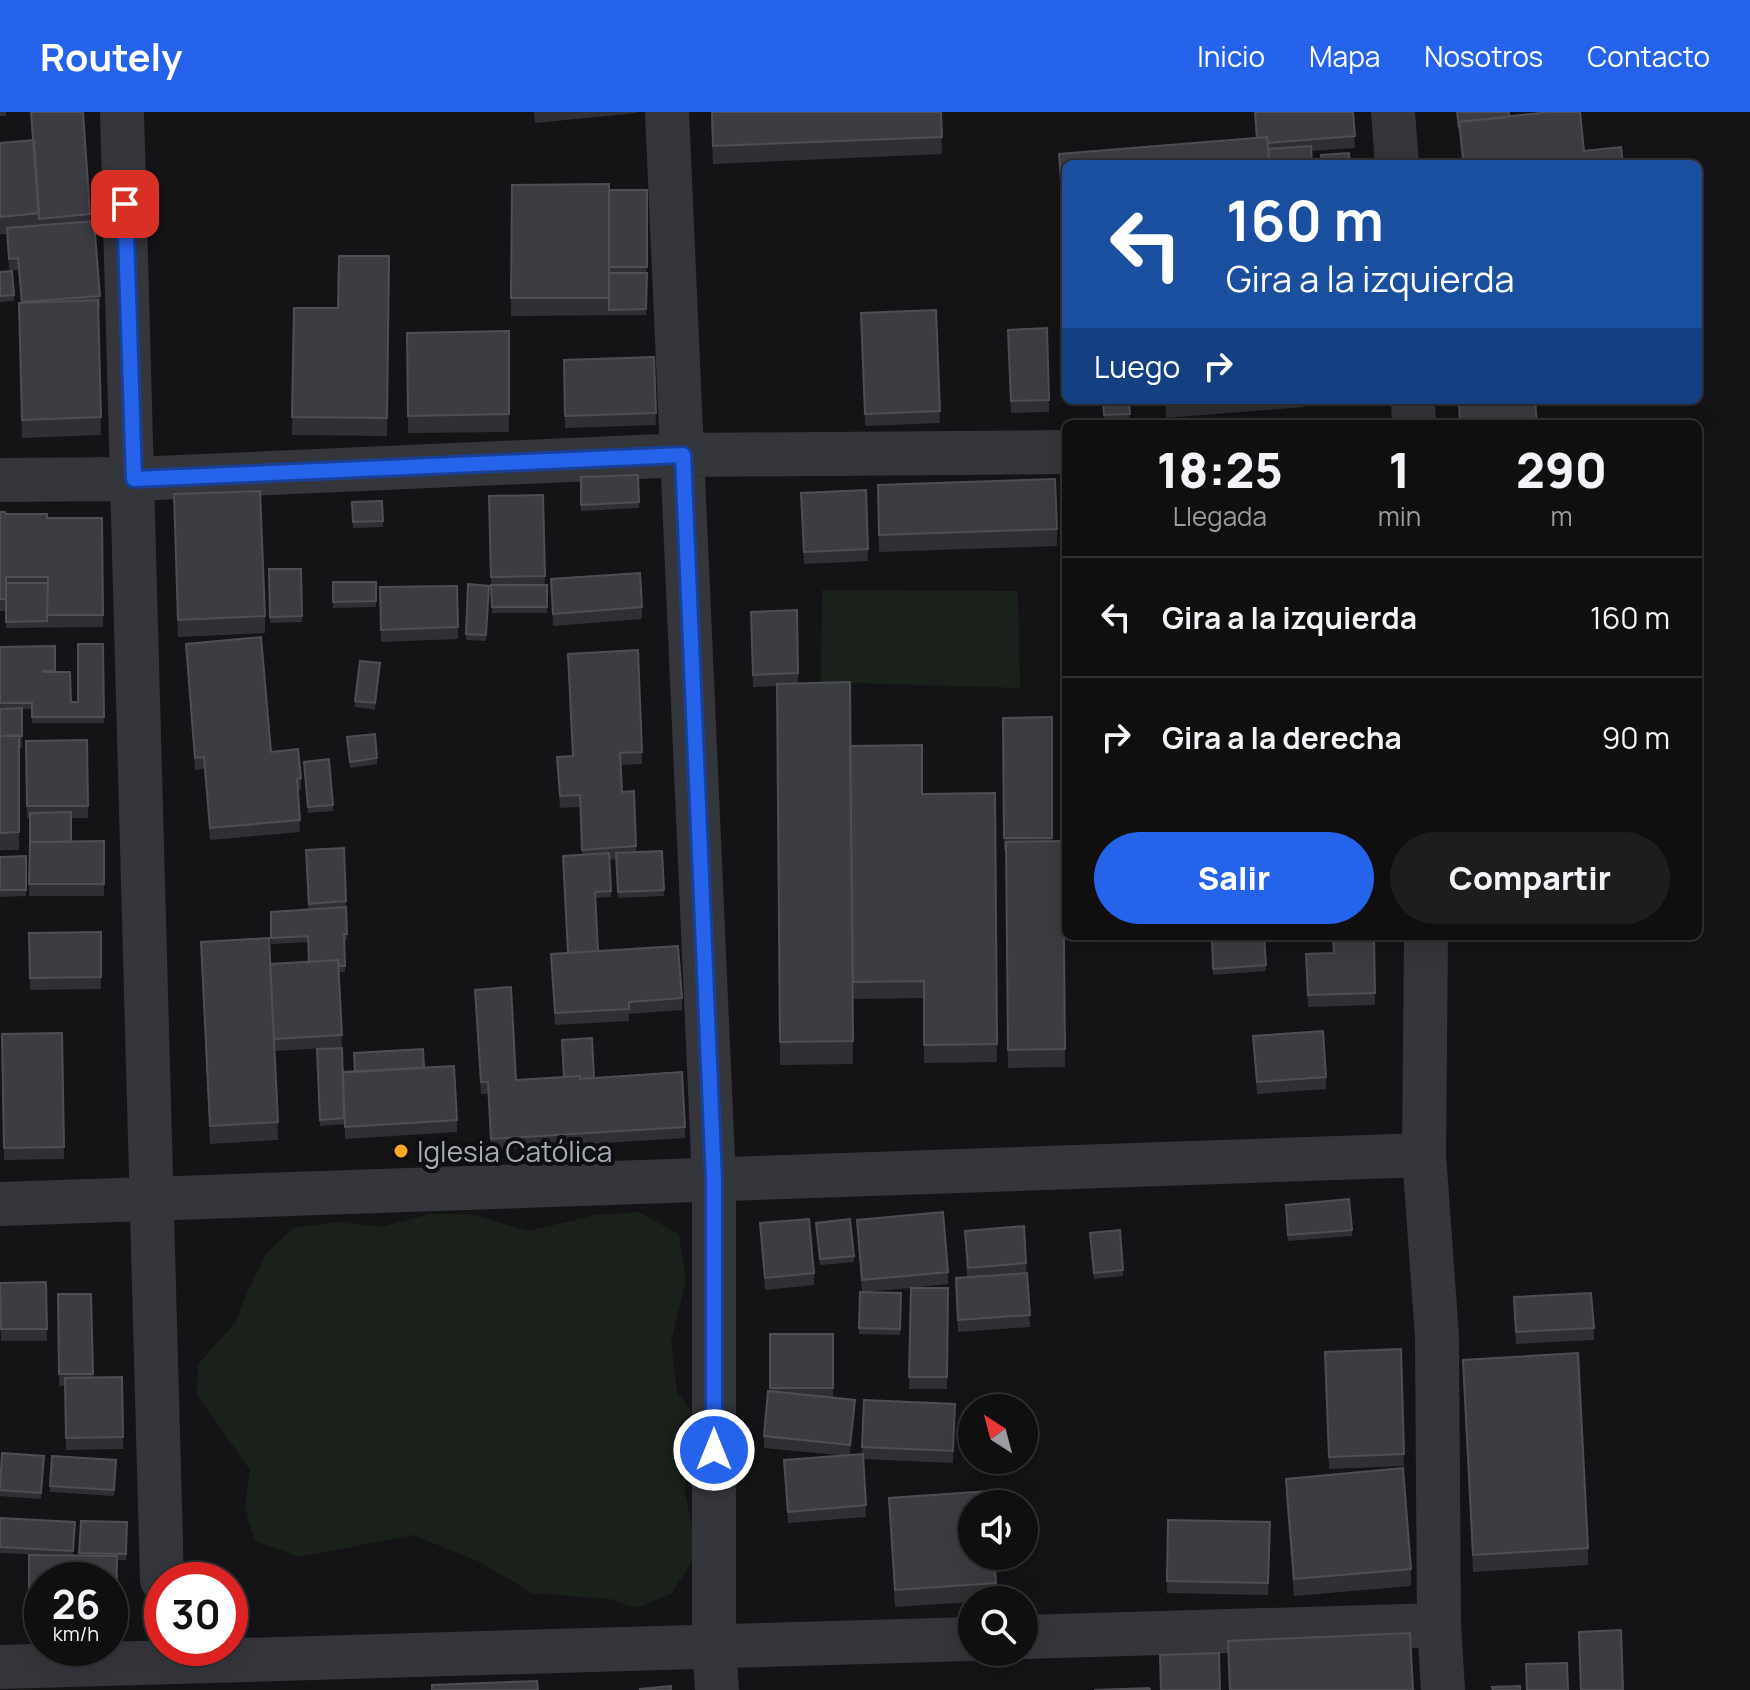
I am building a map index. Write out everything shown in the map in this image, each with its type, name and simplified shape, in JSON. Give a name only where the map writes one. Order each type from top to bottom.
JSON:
[{"type":"street","points":[[122,112],[161,1562]]},
{"type":"street","points":[[667,112],[714,1181],[714,1646],[717,1690]]},
{"type":"street","points":[[1393,112],[1397,160]]},
{"type":"street","points":[[0,480],[134,479],[683,455],[1062,452]]},
{"type":"street","points":[[1426,940],[1424,1155],[1437,1337],[1439,1625],[1443,1690]]},
{"type":"street","points":[[0,1204],[1424,1155]]},
{"type":"street","points":[[1038,1637],[1439,1625]]},
{"type":"street","points":[[0,1667],[165,1667],[958,1639]]},
{"type":"shaded area","points":[[822,590],[1018,591],[1020,688],[821,682]]},
{"type":"shaded area","points":[[638,1212],[679,1234],[686,1281],[671,1342],[677,1392],[694,1415],[704,1437],[684,1489],[693,1531],[693,1560],[671,1594],[636,1608],[610,1599],[532,1593],[478,1561],[413,1535],[299,1557],[255,1541],[245,1507],[250,1470],[197,1395],[198,1364],[236,1322],[267,1253],[293,1228],[336,1222],[382,1227],[429,1214],[469,1214],[529,1231],[595,1215]]},
{"type":"building","points":[[31,112],[83,112],[90,214],[39,219]]},
{"type":"building","points":[[712,112],[941,112],[942,137],[713,146]]},
{"type":"building","points":[[1255,112],[1353,112],[1355,136],[1268,143],[1267,137],[1257,138]]},
{"type":"building","points":[[1457,112],[1509,112],[1509,117],[1459,122],[1459,128]]},
{"type":"building","points":[[1549,112],[1580,112],[1584,151],[1621,147],[1623,160],[1464,160],[1459,122]]},
{"type":"building","points":[[1267,137],[1270,160],[1062,160],[1062,194],[1059,154]]},
{"type":"building","points":[[34,140],[39,213],[0,217],[0,143]]},
{"type":"building","points":[[1311,146],[1312,160],[1269,160],[1268,149]]},
{"type":"building","points":[[1349,153],[1350,160],[1322,160],[1321,155]]},
{"type":"building","points":[[609,184],[609,298],[511,298],[512,185]]},
{"type":"building","points":[[609,190],[647,190],[647,267],[609,267]]},
{"type":"building","points":[[94,221],[100,296],[22,302],[18,258],[9,259],[7,228]]},
{"type":"building","points":[[339,256],[389,256],[387,418],[292,417],[294,308],[338,308]]},
{"type":"building","points":[[12,271],[14,295],[0,296],[0,272]]},
{"type":"building","points":[[609,273],[647,273],[646,309],[609,310]]},
{"type":"building","points":[[98,300],[101,417],[22,420],[19,303]]},
{"type":"building","points":[[936,310],[940,411],[865,414],[861,313]]},
{"type":"building","points":[[1047,328],[1049,400],[1011,401],[1008,330]]},
{"type":"building","points":[[509,331],[509,414],[408,416],[407,333]]},
{"type":"building","points":[[654,357],[656,413],[565,416],[564,360]]},
{"type":"building","points":[[1103,404],[1129,404],[1130,414],[1104,415]]},
{"type":"building","points":[[1459,404],[1535,404],[1537,420],[1460,420]]},
{"type":"building","points":[[638,475],[639,502],[581,505],[581,477]]},
{"type":"building","points":[[1055,479],[1057,529],[879,535],[878,485]]},
{"type":"building","points":[[866,490],[868,549],[804,552],[801,493]]},
{"type":"building","points":[[260,491],[265,616],[178,620],[174,494]]},
{"type":"building","points":[[543,495],[545,576],[491,577],[489,496]]},
{"type":"building","points":[[382,501],[383,521],[353,522],[352,502]]},
{"type":"building","points":[[0,512],[47,514],[47,518],[102,518],[103,615],[47,615],[48,577],[6,577],[6,599],[0,599]]},
{"type":"building","points":[[269,569],[301,569],[302,616],[270,617]]},
{"type":"building","points":[[640,573],[642,607],[553,614],[551,579]]},
{"type":"building","points":[[333,582],[376,582],[376,601],[333,602]]},
{"type":"building","points":[[6,583],[48,583],[47,621],[6,622]]},
{"type":"building","points":[[468,584],[489,586],[486,635],[466,634]]},
{"type":"building","points":[[491,585],[547,585],[547,607],[492,607]]},
{"type":"building","points":[[457,586],[458,627],[381,630],[380,587]]},
{"type":"building","points":[[797,610],[798,673],[753,675],[751,612]]},
{"type":"building","points":[[261,637],[271,752],[298,749],[300,820],[210,828],[204,757],[195,758],[186,644]]},
{"type":"building","points":[[78,644],[103,644],[104,717],[32,717],[32,703],[0,703],[0,647],[55,646],[55,671],[43,672],[70,672],[71,702],[78,702]]},
{"type":"building","points":[[638,650],[642,752],[620,753],[622,792],[634,791],[636,846],[582,850],[580,795],[560,796],[557,757],[573,756],[568,654]]},
{"type":"building","points":[[360,661],[380,663],[375,703],[355,701]]},
{"type":"building","points":[[850,682],[853,1041],[780,1042],[777,684]]},
{"type":"building","points":[[22,708],[22,736],[0,736],[0,709]]},
{"type":"building","points":[[1052,717],[1052,838],[1004,838],[1003,718]]},
{"type":"building","points":[[375,734],[377,758],[350,762],[347,737]]},
{"type":"building","points":[[19,735],[19,832],[0,833],[0,736]]},
{"type":"building","points":[[87,740],[88,806],[27,806],[26,741]]},
{"type":"building","points":[[922,745],[922,794],[995,793],[997,1044],[924,1045],[924,981],[853,982],[850,746]]},
{"type":"building","points":[[329,759],[333,805],[308,807],[304,762]]},
{"type":"building","points":[[71,812],[71,842],[30,842],[30,813]]},
{"type":"building","points":[[104,841],[104,884],[29,884],[30,842]]},
{"type":"building","points":[[1062,841],[1065,1049],[1008,1050],[1006,842]]},
{"type":"building","points":[[344,848],[346,901],[309,904],[306,850]]},
{"type":"building","points":[[662,851],[664,890],[618,892],[616,853]]},
{"type":"building","points":[[609,853],[611,891],[595,892],[598,951],[568,953],[563,856]]},
{"type":"building","points":[[26,856],[26,890],[0,890],[0,857]]},
{"type":"building","points":[[346,907],[345,966],[339,966],[338,960],[309,962],[308,936],[271,938],[271,912]]},
{"type":"building","points":[[101,932],[101,977],[30,978],[29,933]]},
{"type":"building","points":[[269,938],[278,1122],[210,1126],[201,942]]},
{"type":"building","points":[[1212,940],[1264,940],[1266,965],[1213,969]]},
{"type":"building","points":[[1333,940],[1374,940],[1375,993],[1308,995],[1306,954],[1334,953]]},
{"type":"building","points":[[678,946],[682,998],[629,1002],[629,1009],[555,1013],[551,954]]},
{"type":"building","points":[[338,960],[342,1035],[274,1039],[270,964]]},
{"type":"building","points":[[511,987],[516,1080],[682,1072],[685,1127],[491,1139],[488,1082],[481,1082],[475,990]]},
{"type":"building","points":[[1323,1031],[1326,1077],[1257,1082],[1253,1036]]},
{"type":"building","points":[[62,1033],[64,1147],[4,1148],[2,1034]]},
{"type":"building","points":[[592,1038],[594,1078],[564,1077],[562,1040]]},
{"type":"building","points":[[342,1048],[344,1118],[320,1120],[317,1049]]},
{"type":"building","points":[[423,1049],[424,1068],[355,1072],[354,1053]]},
{"type":"building","points":[[454,1066],[457,1120],[345,1127],[343,1072]]},
{"type":"building","points":[[1349,1199],[1352,1230],[1288,1235],[1286,1205]]},
{"type":"building","points":[[943,1212],[948,1272],[862,1280],[857,1220]]},
{"type":"building","points":[[809,1219],[814,1273],[765,1278],[760,1223]]},
{"type":"building","points":[[850,1219],[854,1256],[820,1259],[816,1223]]},
{"type":"building","points":[[1024,1226],[1026,1263],[968,1268],[965,1231]]},
{"type":"building","points":[[1120,1230],[1123,1270],[1094,1273],[1090,1233]]},
{"type":"building","points":[[1027,1273],[1030,1315],[958,1320],[956,1278]]},
{"type":"building","points":[[46,1282],[47,1329],[1,1329],[0,1283]]},
{"type":"building","points":[[911,1288],[948,1288],[947,1377],[909,1377]]},
{"type":"building","points":[[860,1292],[901,1293],[900,1329],[859,1328]]},
{"type":"building","points":[[1591,1293],[1594,1328],[1516,1332],[1514,1297]]},
{"type":"building","points":[[58,1294],[91,1294],[93,1374],[59,1374]]},
{"type":"building","points":[[770,1334],[833,1334],[833,1388],[770,1388]]},
{"type":"building","points":[[1401,1349],[1404,1454],[1329,1457],[1325,1352]]},
{"type":"building","points":[[1578,1353],[1588,1548],[1473,1555],[1463,1360]]},
{"type":"building","points":[[122,1377],[123,1437],[66,1438],[65,1378]]},
{"type":"building","points":[[768,1391],[855,1400],[850,1445],[764,1436]]},
{"type":"building","points":[[864,1400],[955,1404],[953,1451],[862,1447]]},
{"type":"building","points":[[2,1453],[44,1456],[41,1493],[0,1490]]},
{"type":"building","points":[[863,1454],[866,1505],[788,1512],[784,1460]]},
{"type":"building","points":[[52,1456],[116,1460],[114,1490],[50,1486]]},
{"type":"building","points":[[1403,1468],[1411,1569],[1294,1579],[1286,1479]]},
{"type":"building","points":[[958,1493],[958,1570],[995,1570],[996,1583],[895,1590],[889,1498]]},
{"type":"building","points":[[0,1518],[75,1522],[73,1551],[0,1547]]},
{"type":"building","points":[[1168,1520],[1270,1522],[1268,1583],[1167,1581]]},
{"type":"building","points":[[81,1521],[127,1522],[126,1554],[79,1553]]},
{"type":"building","points":[[29,1555],[117,1556],[117,1562],[29,1562]]},
{"type":"building","points":[[1621,1630],[1623,1690],[1581,1690],[1579,1632]]},
{"type":"building","points":[[1410,1633],[1413,1690],[1230,1690],[1228,1641]]},
{"type":"building","points":[[1219,1653],[1220,1690],[1161,1690],[1160,1655]]},
{"type":"building","points":[[1567,1663],[1568,1690],[1527,1690],[1526,1664]]},
{"type":"building","points":[[537,1681],[538,1690],[432,1690],[432,1685]]},
{"type":"building","points":[[671,1686],[671,1690],[640,1690],[640,1689]]},
{"type":"building","points":[[1520,1686],[1520,1690],[1493,1690],[1492,1687]]},
{"type":"building","points":[[1149,1688],[1150,1690],[1094,1690]]},
{"type":"place","name":"Iglesia Católica","points":[[401,1151]]},
{"type":"route","points":[[125,204],[134,479],[683,455],[714,1181],[714,1450]]}]
